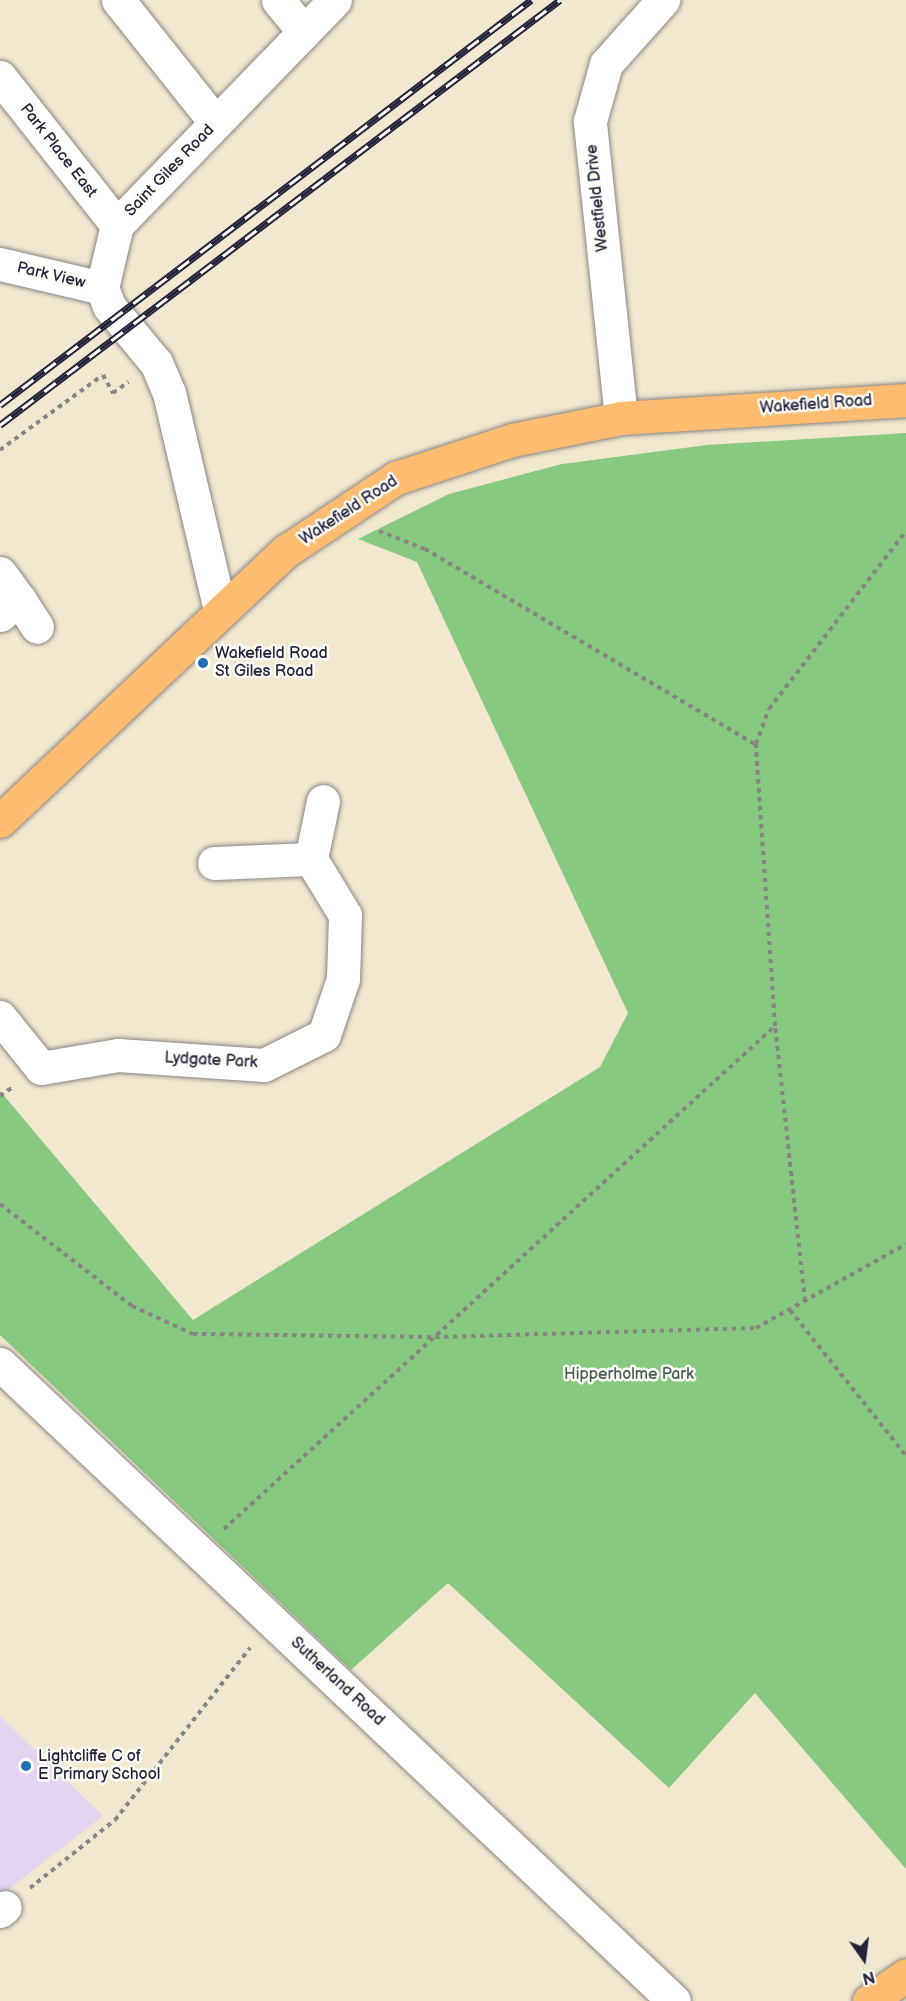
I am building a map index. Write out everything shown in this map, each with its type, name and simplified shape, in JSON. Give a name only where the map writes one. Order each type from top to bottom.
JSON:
[{"type":"main road","name":"Wakefield Road","points":[[0,821],[220,610],[286,551],[396,478],[512,440],[621,418],[906,400]]},
{"type":"main road","points":[[869,2001],[906,1975]]},
{"type":"street","points":[[118,0],[216,123]]},
{"type":"street","points":[[278,0],[304,32]]},
{"type":"street","name":"Saint Giles Road","points":[[102,288],[117,225],[335,0]]},
{"type":"street","name":"Westfield Drive","points":[[621,418],[590,121],[606,64],[663,0]]},
{"type":"street","name":"Park Place East","points":[[0,77],[117,225]]},
{"type":"street","name":"Park View","points":[[0,264],[102,288]]},
{"type":"street","points":[[102,288],[109,306],[156,363],[169,393],[220,610]]},
{"type":"street","points":[[0,573],[10,607],[37,627]]},
{"type":"street","points":[[214,863],[311,859],[323,801]]},
{"type":"street","name":"Lydgate Park","points":[[0,1017],[40,1068],[118,1055],[264,1065],[324,1035],[343,980],[345,915],[311,859]]},
{"type":"street","name":"Sutherland Road","points":[[0,1364],[674,2001]]},
{"type":"path","points":[[0,450],[103,375],[113,393],[156,363]]},
{"type":"path","points":[[337,515],[425,549],[756,745]]},
{"type":"path","points":[[805,1302],[775,1026],[756,745],[769,710],[906,531]]},
{"type":"path","points":[[200,1552],[775,1026]]},
{"type":"path","points":[[0,1204],[132,1306],[193,1334],[435,1337],[756,1328],[906,1244]]},
{"type":"path","points":[[790,1310],[906,1456]]},
{"type":"path","points":[[3,1909],[115,1820],[272,1620]]},
{"type":"shaded area","name":"Lightcliffe C of E Primary School","points":[[0,1716],[103,1816],[0,1896]]},
{"type":"green space","name":"Hipperholme Park","points":[[906,433],[906,1869],[755,1693],[669,1788],[448,1583],[351,1670],[0,1335],[0,1091],[193,1320],[600,1067],[628,1013],[417,562],[358,539],[449,494],[562,464],[707,445]]},
{"type":"railway","points":[[0,405],[531,0]]},
{"type":"railway","points":[[0,425],[560,0]]},
{"type":"place","name":"Wakefield Road St Giles Road","points":[[203,663]]},
{"type":"place","name":"Lightcliffe C of E Primary School","points":[[26,1766]]}]
